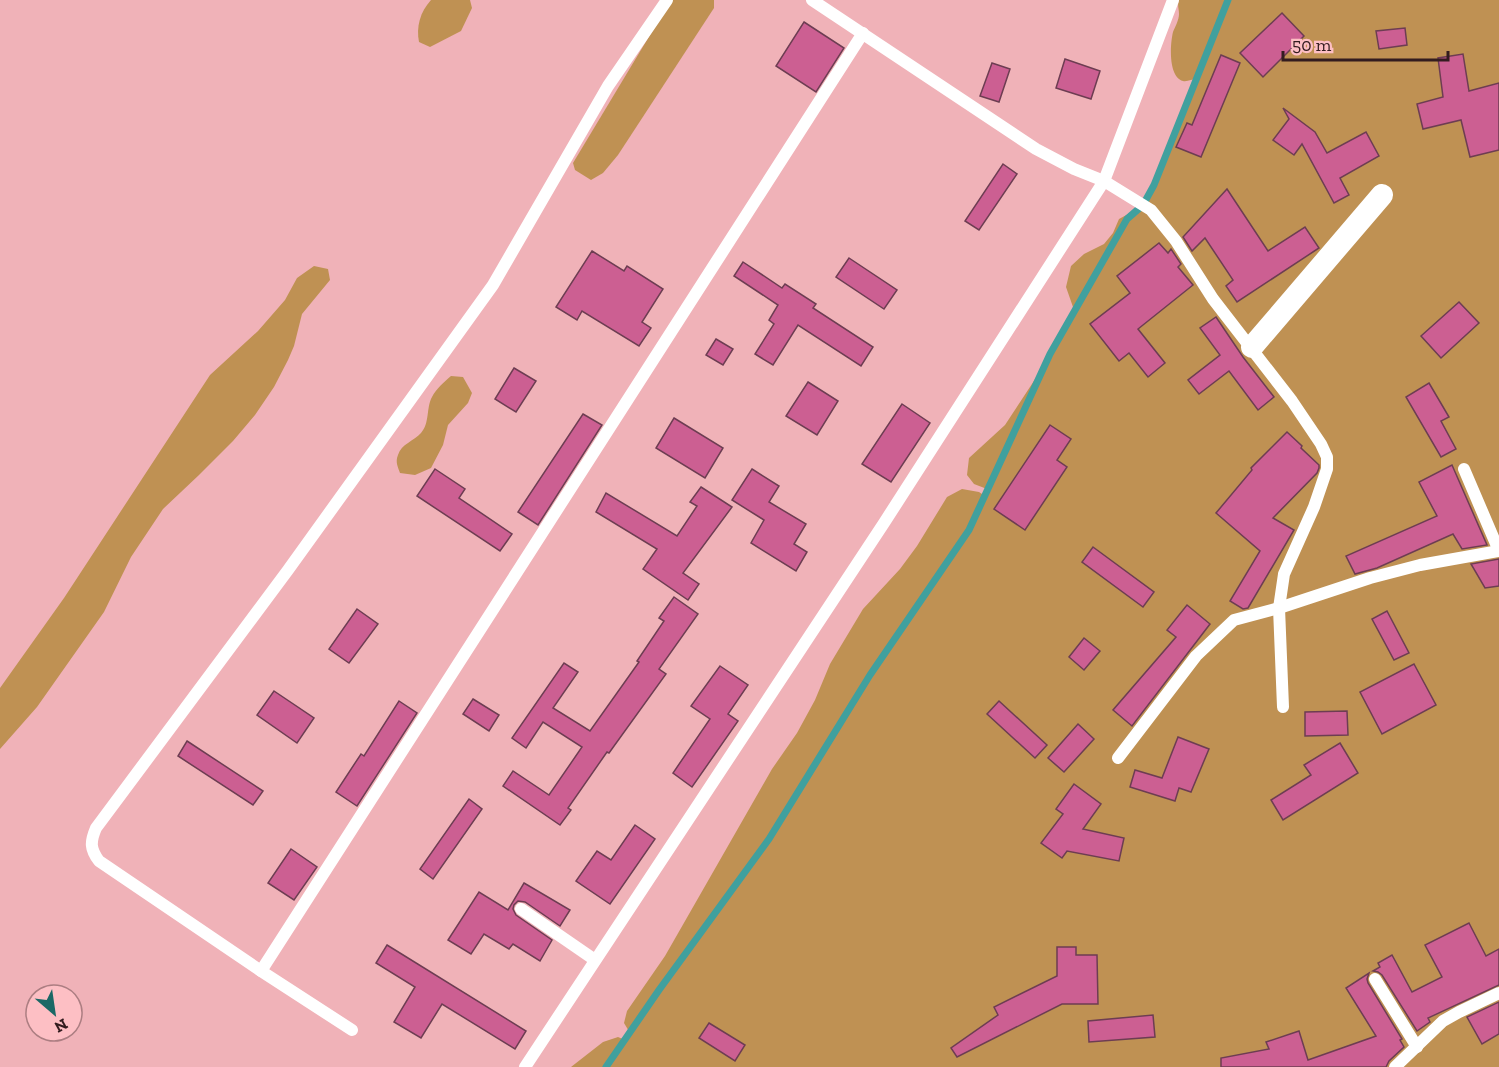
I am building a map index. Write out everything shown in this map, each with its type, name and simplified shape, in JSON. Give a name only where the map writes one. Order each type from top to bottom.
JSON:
[{"type":"street","points":[[1252,347],[1382,195]]},
{"type":"lane","points":[[352,1030],[99,861],[91,850],[92,839],[96,828],[288,570],[493,285],[608,86],[667,0]]},
{"type":"lane","points":[[812,0],[1036,149],[1074,170],[1104,181],[1151,210],[1176,241],[1213,298],[1292,401],[1321,444],[1327,457],[1327,469],[1314,507],[1284,574],[1279,608],[1283,707]]},
{"type":"lane","points":[[525,1067],[884,523],[1104,181],[1173,0]]},
{"type":"lane","points":[[261,971],[863,33]]},
{"type":"lane","points":[[1118,758],[1196,656],[1234,620],[1420,565],[1499,551],[1464,469]]},
{"type":"lane","points":[[521,909],[595,960]]},
{"type":"lane","points":[[1375,979],[1417,1047]]},
{"type":"lane","points":[[1395,1067],[1443,1021],[1499,993]]},
{"type":"shaded area","points":[[431,0],[470,0],[472,8],[461,31],[430,47],[419,42],[418,31],[422,15]]},
{"type":"shaded area","points":[[671,0],[714,0],[714,8],[618,155],[603,173],[591,180],[575,170],[573,163]]},
{"type":"shaded area","points":[[1179,0],[1499,0],[1499,1067],[571,1067],[603,1042],[618,1037],[625,1040],[630,1033],[624,1023],[627,1011],[665,956],[772,769],[797,733],[815,700],[830,664],[863,609],[900,569],[947,497],[962,489],[979,492],[985,496],[987,489],[974,484],[967,475],[969,458],[1005,425],[1047,361],[1071,318],[1073,307],[1066,287],[1071,266],[1084,254],[1104,244],[1113,233],[1119,219],[1134,213],[1143,205],[1154,185],[1196,79],[1183,81],[1178,78],[1172,67],[1171,44],[1179,16]]},
{"type":"shaded area","points":[[314,266],[328,269],[330,280],[302,314],[294,346],[274,387],[233,441],[163,509],[131,557],[104,612],[37,707],[0,749],[0,688],[64,598],[210,375],[258,331],[285,300],[297,278]]},
{"type":"shaded area","points":[[451,376],[463,377],[472,393],[468,403],[448,425],[443,445],[431,468],[415,475],[400,473],[397,458],[400,451],[424,429],[432,397]]},
{"type":"building","points":[[1282,13],[1304,36],[1263,77],[1240,53]]},
{"type":"building","points":[[804,22],[844,48],[816,92],[776,66]]},
{"type":"building","points":[[1405,28],[1407,45],[1379,49],[1376,31]]},
{"type":"building","points":[[1463,54],[1469,91],[1499,83],[1499,150],[1470,157],[1461,120],[1423,129],[1417,104],[1443,97],[1438,58]]},
{"type":"building","points":[[1221,55],[1240,63],[1201,157],[1176,147],[1187,123],[1192,125]]},
{"type":"building","points":[[1065,59],[1100,71],[1091,99],[1056,88]]},
{"type":"building","points":[[992,63],[1010,69],[999,102],[980,96]]},
{"type":"building","points":[[1283,108],[1315,132],[1327,153],[1366,132],[1379,156],[1340,178],[1349,195],[1334,203],[1302,144],[1294,155],[1273,140],[1289,119]]},
{"type":"building","points":[[1003,164],[1017,174],[979,230],[965,221]]},
{"type":"building","points":[[1227,189],[1268,251],[1305,227],[1319,248],[1237,302],[1226,286],[1233,280],[1205,238],[1192,251],[1183,237]]},
{"type":"building","points":[[1159,243],[1168,253],[1171,249],[1181,264],[1178,267],[1193,285],[1138,329],[1165,363],[1148,377],[1129,353],[1119,361],[1090,324],[1130,293],[1117,276]]},
{"type":"building","points":[[592,251],[624,271],[627,266],[663,289],[642,322],[651,328],[639,346],[582,311],[577,320],[556,307]]},
{"type":"building","points":[[849,258],[897,290],[884,309],[836,277]]},
{"type":"building","points":[[743,262],[782,288],[785,284],[816,304],[813,308],[873,347],[861,366],[798,325],[773,365],[755,354],[774,324],[769,320],[778,305],[734,276]]},
{"type":"building","points":[[1459,302],[1479,323],[1441,358],[1421,336]]},
{"type":"building","points":[[1216,317],[1274,397],[1258,410],[1229,371],[1199,394],[1188,380],[1220,355],[1200,328]]},
{"type":"building","points":[[716,339],[733,349],[723,365],[706,355]]},
{"type":"building","points":[[514,368],[536,381],[516,412],[495,399]]},
{"type":"building","points":[[808,382],[838,401],[817,435],[786,416]]},
{"type":"building","points":[[1429,383],[1449,417],[1441,421],[1456,449],[1441,457],[1406,397]]},
{"type":"building","points":[[902,404],[930,423],[891,482],[862,464]]},
{"type":"building","points":[[583,414],[602,425],[538,525],[518,512]]},
{"type":"building","points":[[674,418],[723,448],[705,478],[656,448]]},
{"type":"building","points":[[1050,425],[1071,439],[1057,460],[1067,467],[1025,530],[994,509]]},
{"type":"building","points":[[1287,432],[1319,465],[1319,468],[1317,473],[1273,518],[1294,530],[1248,608],[1243,609],[1230,601],[1260,551],[1216,513],[1252,470],[1251,468]]},
{"type":"building","points":[[1452,465],[1487,545],[1462,549],[1453,534],[1377,568],[1355,574],[1346,556],[1437,516],[1419,482]]},
{"type":"building","points":[[435,469],[465,489],[459,498],[512,534],[500,551],[417,496]]},
{"type":"building","points":[[752,469],[779,486],[769,502],[806,524],[794,544],[807,552],[796,571],[751,543],[764,520],[732,500]]},
{"type":"building","points":[[701,487],[732,507],[683,573],[699,584],[688,600],[643,569],[657,549],[596,512],[606,493],[677,536],[697,506],[690,502]]},
{"type":"building","points":[[1093,547],[1154,592],[1143,607],[1082,562]]},
{"type":"building","points":[[1499,559],[1499,586],[1485,588],[1471,564]]},
{"type":"building","points":[[674,597],[698,614],[659,669],[666,674],[609,753],[607,752],[568,808],[571,810],[560,825],[503,786],[513,771],[549,795],[582,747],[543,722],[526,748],[512,738],[564,663],[578,672],[553,708],[590,731],[639,662],[637,661],[664,621],[659,618]]},
{"type":"building","points":[[1187,605],[1210,624],[1132,726],[1113,710],[1176,637],[1167,630]]},
{"type":"building","points":[[357,609],[378,624],[349,663],[329,649]]},
{"type":"building","points":[[1387,611],[1409,653],[1394,660],[1372,619]]},
{"type":"building","points":[[1084,638],[1100,651],[1084,670],[1069,657]]},
{"type":"building","points":[[1414,664],[1436,705],[1382,734],[1360,692]]},
{"type":"building","points":[[720,666],[748,685],[728,714],[738,721],[692,787],[673,773],[710,719],[691,706]]},
{"type":"building","points":[[274,691],[314,718],[297,743],[257,715]]},
{"type":"building","points":[[473,699],[499,715],[489,731],[463,714]]},
{"type":"building","points":[[399,701],[417,713],[357,806],[336,792],[361,754],[364,756]]},
{"type":"building","points":[[999,701],[1047,745],[1035,758],[987,714]]},
{"type":"building","points":[[1347,711],[1348,735],[1305,736],[1305,712]]},
{"type":"building","points":[[1078,724],[1094,739],[1064,772],[1048,758]]},
{"type":"building","points":[[1178,737],[1209,749],[1191,792],[1179,788],[1175,801],[1130,787],[1135,770],[1162,778]]},
{"type":"building","points":[[187,741],[263,791],[253,805],[178,756]]},
{"type":"building","points":[[1340,743],[1358,773],[1283,820],[1271,800],[1311,775],[1304,765]]},
{"type":"building","points":[[1074,784],[1101,804],[1083,829],[1124,838],[1119,861],[1067,851],[1062,858],[1041,843],[1063,814],[1056,809]]},
{"type":"building","points":[[469,799],[482,809],[433,879],[420,869]]},
{"type":"building","points":[[635,825],[655,839],[610,904],[576,881],[597,851],[611,860]]},
{"type":"building","points":[[291,849],[317,867],[294,900],[268,883]]},
{"type":"building","points":[[524,883],[570,910],[560,926],[525,902],[518,901],[514,905],[516,915],[552,940],[540,961],[513,944],[509,949],[484,934],[471,954],[448,940],[479,892],[508,910]]},
{"type":"building","points":[[1469,923],[1486,956],[1499,949],[1499,985],[1428,1018],[1430,1022],[1417,1031],[1382,975],[1373,971],[1380,967],[1378,963],[1392,955],[1412,992],[1442,977],[1425,945]]},
{"type":"building","points":[[387,945],[526,1031],[515,1049],[442,1004],[421,1038],[394,1022],[415,987],[376,963]]},
{"type":"building","points":[[1057,947],[1076,947],[1076,955],[1097,955],[1098,1004],[1062,1004],[957,1057],[951,1048],[998,1015],[994,1007],[1057,976]]},
{"type":"building","points":[[1369,973],[1368,983],[1402,1039],[1400,1040],[1404,1047],[1386,1067],[1221,1067],[1221,1058],[1269,1049],[1266,1042],[1299,1031],[1308,1060],[1376,1036],[1346,988]]},
{"type":"building","points":[[1499,1002],[1499,1034],[1482,1044],[1467,1017]]},
{"type":"building","points":[[1153,1015],[1155,1037],[1089,1042],[1088,1021]]},
{"type":"building","points":[[709,1023],[745,1045],[735,1061],[699,1038]]},
{"type":"waterway","points":[[606,1067],[769,839],[870,675],[969,530],[1050,354],[1127,219],[1143,205],[1154,185],[1228,0]]}]
